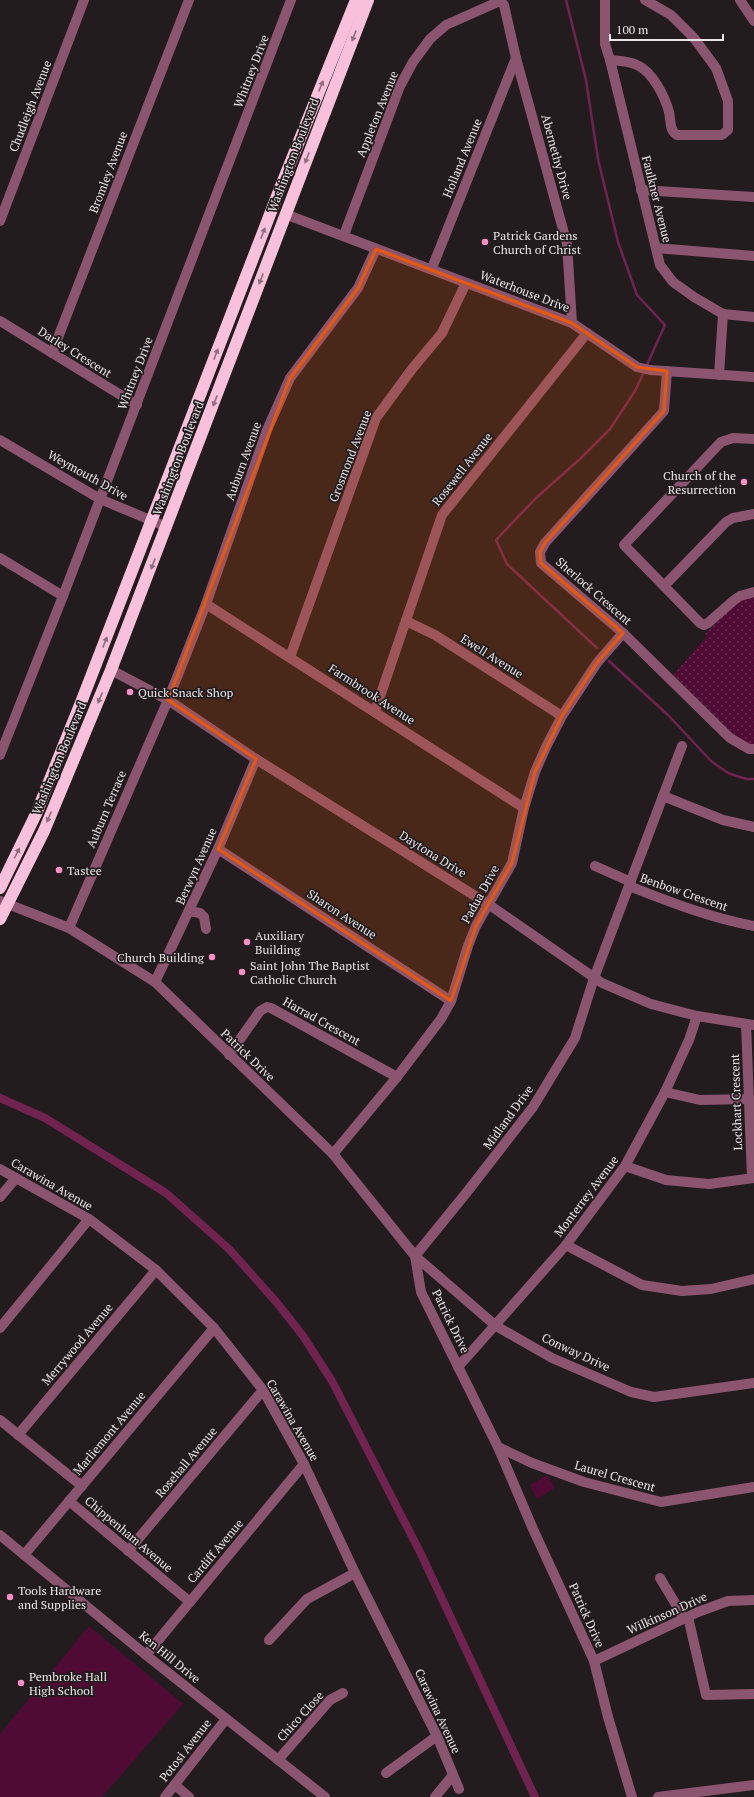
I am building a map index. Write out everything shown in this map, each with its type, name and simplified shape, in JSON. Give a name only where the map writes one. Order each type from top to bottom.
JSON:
[{"type":"highway","name":"Washington Boulevard","points":[[0,919],[4,903],[44,831],[111,670],[368,0]]},
{"type":"highway","name":"Washington Boulevard","points":[[0,888],[36,814],[152,521],[353,1]]},
{"type":"street","name":"Chudleigh Avenue","points":[[0,221],[84,0]]},
{"type":"street","name":"Bromley Avenue","points":[[52,353],[189,0]]},
{"type":"street","name":"Whitney Drive","points":[[0,755],[137,405],[291,0]]},
{"type":"street","name":"Faulkner Avenue","points":[[605,0],[605,44],[660,265],[673,282],[694,298],[723,314]]},
{"type":"street","points":[[610,60],[629,62],[648,72],[661,92],[669,112],[673,133],[677,135],[722,136],[728,130],[728,101],[716,68],[694,38],[671,15],[645,0]]},
{"type":"street","points":[[740,0],[754,22]]},
{"type":"street","name":"Appleton Avenue","points":[[344,235],[400,86],[413,62],[430,39],[446,25],[500,1],[502,2]]},
{"type":"street","name":"Abernethy Drive","points":[[502,2],[567,244],[572,323]]},
{"type":"street","name":"Holland Avenue","points":[[432,268],[516,58]]},
{"type":"street","points":[[641,190],[754,197]]},
{"type":"street","name":"Waterhouse Drive","points":[[285,214],[344,235],[376,249],[432,268],[466,283],[572,323],[638,366],[650,370],[754,377]]},
{"type":"street","points":[[656,248],[754,256]]},
{"type":"street","name":"Auburn Avenue","points":[[168,700],[206,604],[267,430],[290,378],[358,288],[376,249]]},
{"type":"street","name":"Grosmond Avenue","points":[[290,657],[376,418],[412,369],[442,333],[466,283]]},
{"type":"street","points":[[718,375],[723,314],[754,317]]},
{"type":"street","name":"Darley Crescent","points":[[0,321],[137,405]]},
{"type":"street","name":"Rosewell Avenue","points":[[375,711],[442,515],[588,333]]},
{"type":"street","name":"Sherlock Crescent","points":[[667,371],[664,411],[545,543],[540,552],[541,563],[623,633],[730,738],[749,749],[754,749]]},
{"type":"street","points":[[754,439],[733,438],[720,442],[625,543],[625,548],[700,623],[708,623],[740,596],[754,592]]},
{"type":"street","name":"Weymouth Drive","points":[[0,440],[100,500],[167,527]]},
{"type":"street","points":[[664,586],[726,522],[733,518],[754,514]]},
{"type":"street","points":[[0,558],[63,596]]},
{"type":"street","name":"Farmbrook Avenue","points":[[206,604],[524,808]]},
{"type":"street","name":"Ewell Avenue","points":[[406,621],[435,635],[562,716]]},
{"type":"street","name":"Padua Drive","points":[[333,1154],[397,1077],[441,1019],[451,1001],[468,946],[488,904],[512,863],[524,808],[535,772],[562,716],[597,663],[623,633]]},
{"type":"street","name":"Daytona Drive","points":[[111,670],[168,700],[256,759],[488,904],[602,983],[651,1004],[697,1016],[750,1024]]},
{"type":"street","name":"Auburn Terrace","points":[[69,928],[168,700]]},
{"type":"street","name":"Midland Drive","points":[[415,1256],[468,1192],[534,1106],[575,1038],[594,978],[682,746]]},
{"type":"street","name":"Berwyn Avenue","points":[[155,982],[190,912],[256,759]]},
{"type":"street","points":[[663,796],[723,820],[754,827]]},
{"type":"street","name":"Sharon Avenue","points":[[218,850],[451,1001]]},
{"type":"street","name":"Benbow Crescent","points":[[595,866],[630,884],[686,908],[728,921],[754,926]]},
{"type":"street","name":"Patrick Drive","points":[[4,903],[69,928],[155,982],[333,1154],[415,1256],[421,1292],[498,1447],[533,1529],[594,1661],[608,1717],[632,1797]]},
{"type":"street","points":[[190,912],[200,913],[204,917],[206,929]]},
{"type":"street","name":"Harrad Crescent","points":[[229,1054],[260,1011],[267,1007],[397,1077]]},
{"type":"street","name":"Monterrey Avenue","points":[[458,1367],[496,1326],[566,1245],[625,1166],[665,1092],[689,1040],[697,1016]]},
{"type":"street","name":"Lockhart Crescent","points":[[750,1024],[750,1099],[753,1178]]},
{"type":"street","points":[[665,1092],[700,1100],[750,1099]]},
{"type":"street","points":[[625,1166],[666,1180],[709,1184],[753,1178]]},
{"type":"street","name":"Carawina Avenue","points":[[0,1169],[89,1219],[156,1270],[214,1328],[263,1390],[304,1464],[355,1573],[437,1736],[459,1789]]},
{"type":"street","points":[[0,1197],[16,1178]]},
{"type":"street","points":[[0,1328],[89,1219]]},
{"type":"street","points":[[566,1245],[642,1285],[682,1291],[711,1289],[754,1279]]},
{"type":"street","name":"Conway Drive","points":[[415,1256],[496,1326],[552,1358],[631,1392],[654,1397],[754,1383]]},
{"type":"street","name":"Merrywood Avenue","points":[[18,1435],[156,1270]]},
{"type":"street","name":"Marliemont Avenue","points":[[24,1555],[214,1328]]},
{"type":"street","name":"Rosehall Avenue","points":[[128,1551],[263,1390]]},
{"type":"street","name":"Chippenham Avenue","points":[[0,1420],[82,1486]]},
{"type":"street","name":"Laurel Crescent","points":[[498,1447],[532,1463],[584,1482],[660,1502],[754,1488]]},
{"type":"street","name":"Cardiff Avenue","points":[[146,1655],[304,1464]]},
{"type":"street","name":"Chippenham Avenue","points":[[69,1501],[190,1602]]},
{"type":"street","name":"Ken Hill Drive","points":[[0,1535],[146,1655],[325,1797]]},
{"type":"street","points":[[269,1640],[307,1599],[355,1573]]},
{"type":"street","points":[[660,1578],[686,1617],[706,1695],[754,1694]]},
{"type":"street","name":"Wilkinson Drive","points":[[594,1661],[686,1617],[728,1601],[754,1600]]},
{"type":"street","name":"Chico Close","points":[[278,1760],[330,1700],[343,1693]]},
{"type":"street","name":"Potosi Avenue","points":[[165,1797],[226,1719]]},
{"type":"street","points":[[386,1773],[437,1736]]},
{"type":"street","points":[[435,1797],[453,1775]]},
{"type":"street","points":[[175,1785],[189,1797]]},
{"type":"street","points":[[658,1797],[754,1786]]},
{"type":"highlighted area","points":[[376,249],[572,323],[637,367],[667,371],[664,411],[545,543],[540,552],[541,563],[623,633],[597,663],[562,716],[535,772],[512,863],[476,926],[451,1001],[218,849],[256,759],[168,700],[290,378],[358,288]]},
{"type":"shaded area","points":[[754,597],[754,745],[746,743],[738,738],[673,675],[707,636],[705,634],[739,601]]},
{"type":"shaded area","points":[[547,1475],[555,1488],[537,1499],[530,1485]]},
{"type":"shaded area","points":[[89,1626],[183,1704],[102,1797],[0,1797],[0,1734]]},
{"type":"waterway","points":[[566,0],[586,80],[598,159],[618,242],[637,295],[665,325],[646,367]]},
{"type":"waterway","points":[[597,648],[507,564],[496,540],[536,498],[581,458],[610,429],[635,391],[644,372]]},
{"type":"waterway","points":[[609,661],[669,716],[711,761],[728,773],[746,779],[754,779]]},
{"type":"waterway","points":[[0,1098],[45,1118],[166,1193],[229,1249],[278,1304],[303,1336],[332,1381],[421,1554],[535,1797]]},
{"type":"place","name":"Patrick Gardens Church of Christ","points":[[485,242]]},
{"type":"place","name":"Church of the Resurrection","points":[[744,482]]},
{"type":"place","name":"Quick Snack Shop","points":[[130,692]]},
{"type":"place","name":"Tastee","points":[[59,870]]},
{"type":"place","name":"Auxiliary Building","points":[[247,942]]},
{"type":"place","name":"Church Building","points":[[212,957]]},
{"type":"place","name":"Saint John The Baptist Catholic Church","points":[[242,972]]},
{"type":"place","name":"Tools Hardware and Supplies","points":[[10,1597]]},
{"type":"place","name":"Pembroke Hall High School","points":[[21,1683]]}]
